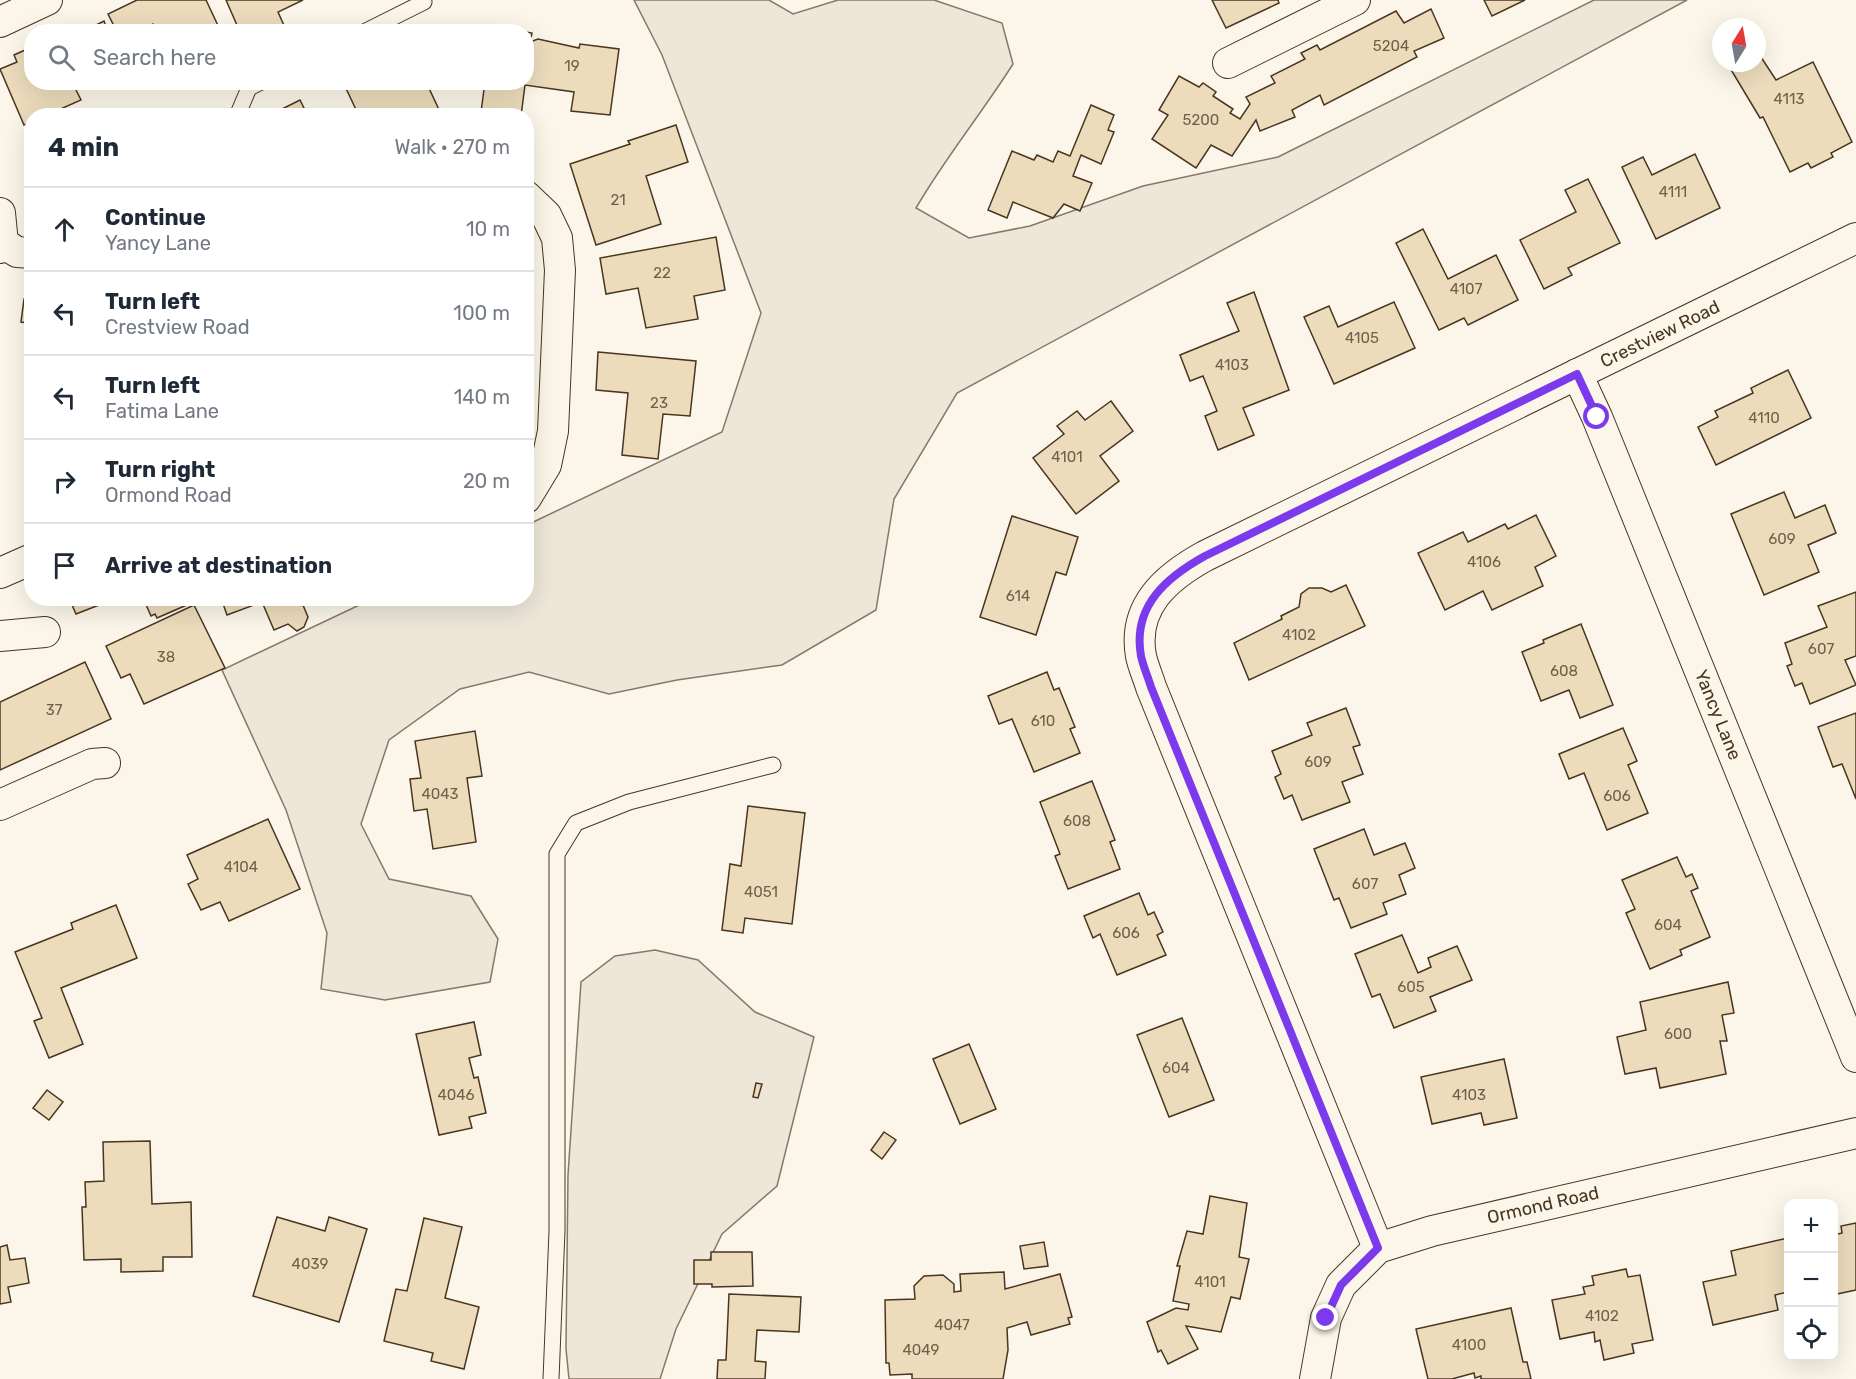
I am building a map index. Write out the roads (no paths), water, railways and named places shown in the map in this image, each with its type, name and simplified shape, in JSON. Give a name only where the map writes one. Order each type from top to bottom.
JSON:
[{"type":"street","points":[[0,22],[46,0]]},
{"type":"street","points":[[1228,63],[1355,0]]},
{"type":"street","points":[[534,204],[546,215],[557,238],[561,270],[554,431],[546,465],[534,485]]},
{"type":"street","points":[[0,213],[2,246],[24,252]]},
{"type":"street","name":"Crestview Road","points":[[1378,1248],[1151,687],[1141,655],[1141,630],[1151,602],[1162,585],[1175,573],[1205,556],[1856,238]]},
{"type":"street","name":"Yancy Lane","points":[[1577,374],[1597,417],[1856,1056]]},
{"type":"street","points":[[0,573],[24,562]]},
{"type":"street","points":[[0,636],[45,632]]},
{"type":"street","points":[[0,805],[84,767],[105,763]]},
{"type":"street","name":"Ormond Road","points":[[1315,1379],[1331,1304],[1341,1285],[1378,1248],[1432,1231],[1856,1132]]},
{"type":"lane","points":[[380,24],[424,2]]},
{"type":"lane","points":[[240,108],[248,90]]},
{"type":"lane","points":[[551,1379],[557,1220],[557,854],[576,823],[629,802],[773,765]]}]
